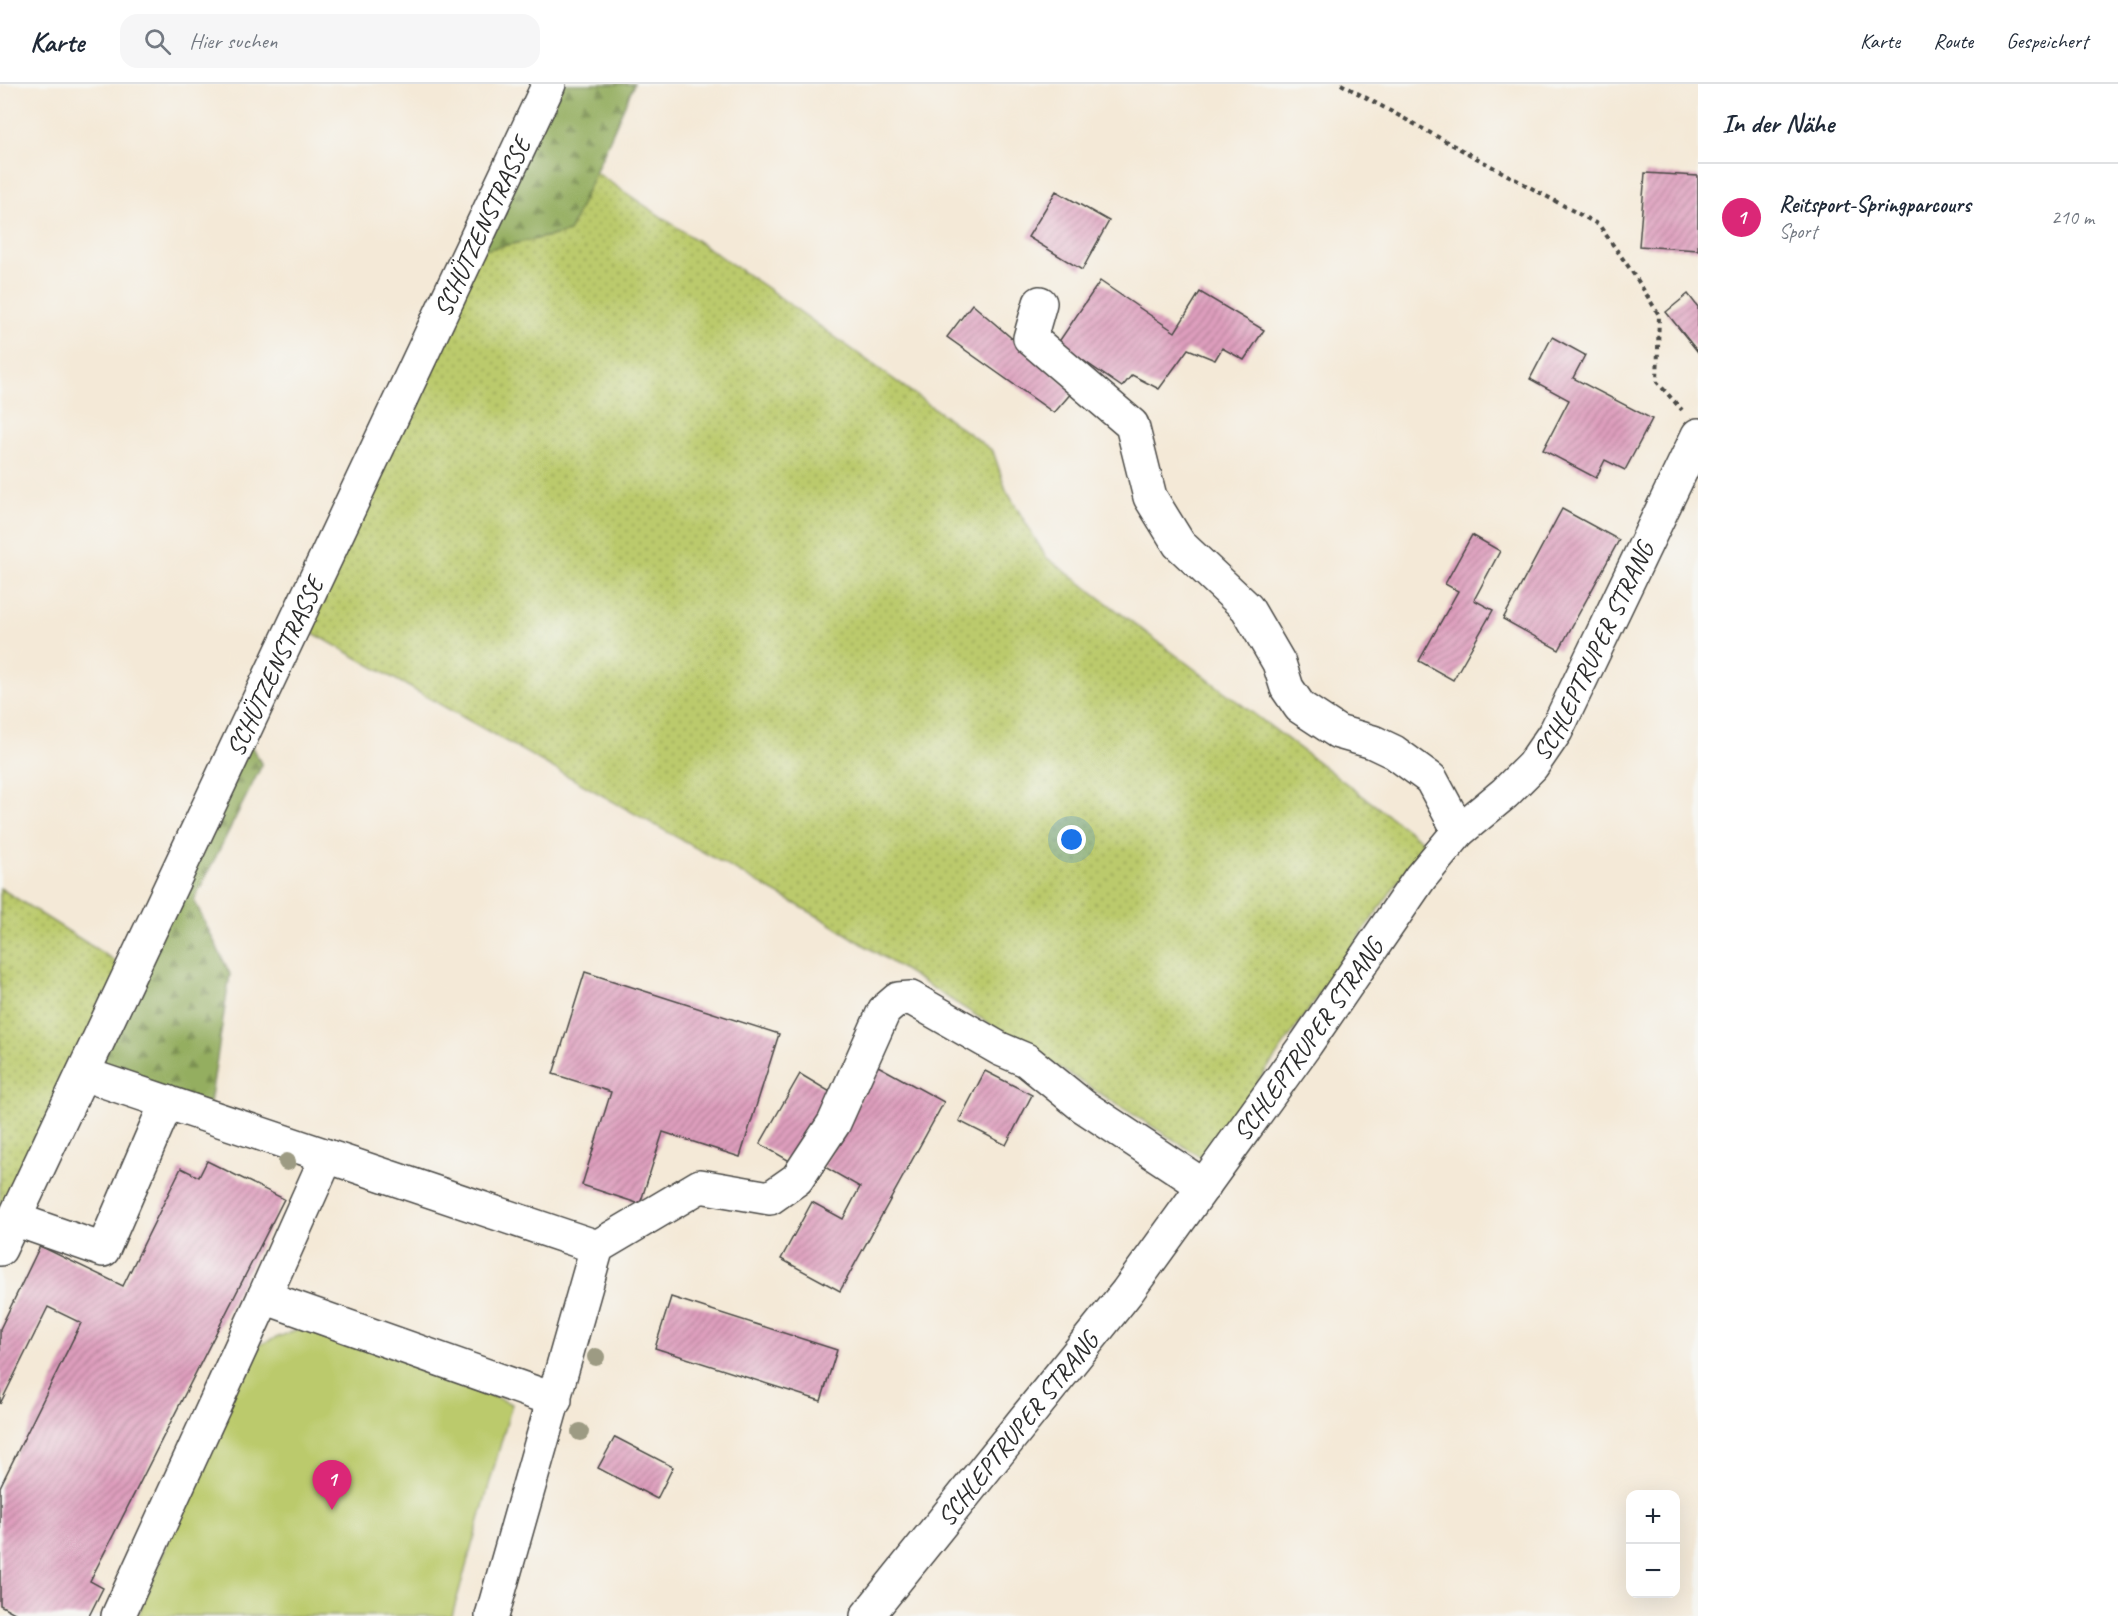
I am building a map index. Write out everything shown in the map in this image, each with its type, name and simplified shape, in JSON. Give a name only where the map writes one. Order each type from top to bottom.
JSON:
[{"type":"street","name":"SCHÜTZENSTRASSE","points":[[0,1249],[549,84]]},
{"type":"street","points":[[1040,303],[1030,338],[1132,426],[1150,497],[1179,544],[1247,608],[1279,663],[1287,688],[1300,707],[1338,732],[1373,742],[1394,752],[1431,779],[1460,831]]},
{"type":"street","name":"SCHLEPTRUPER STRANG","points":[[867,1616],[1076,1357],[1204,1186],[1306,1044],[1420,878],[1460,831],[1505,793],[1532,766],[1556,731],[1691,424]]},
{"type":"street","points":[[492,1616],[597,1247],[700,1186],[770,1198],[798,1179],[834,1123],[884,1011],[898,999],[911,998],[1000,1049],[1026,1060],[1083,1106],[1204,1186]]},
{"type":"street","points":[[83,1074],[597,1247]]},
{"type":"street","points":[[14,1219],[103,1250],[167,1102]]},
{"type":"street","points":[[118,1616],[327,1156]]},
{"type":"street","points":[[264,1297],[555,1400]]},
{"type":"path","points":[[1341,84],[1599,225],[1659,315],[1657,382],[1691,424]]},
{"type":"green space","points":[[549,84],[634,84],[569,232],[469,253]]},
{"type":"green space","points":[[595,172],[767,288],[993,451],[1006,490],[1046,557],[1425,843],[1204,1159],[826,921],[295,623],[469,253],[568,232]]},
{"type":"green space","points":[[244,733],[262,765],[194,900],[230,974],[208,1116],[83,1074]]},
{"type":"green space","points":[[0,888],[131,971],[0,1249]]},
{"type":"green space","points":[[313,1323],[512,1404],[452,1616],[138,1616],[246,1350]]},
{"type":"building","points":[[1645,173],[1698,176],[1698,250],[1639,246]]},
{"type":"building","points":[[1056,191],[1109,221],[1082,270],[1028,237]]},
{"type":"building","points":[[1100,281],[1175,332],[1200,292],[1264,330],[1244,360],[1222,348],[1215,360],[1188,349],[1159,389],[1132,375],[1122,387],[1058,343]]},
{"type":"building","points":[[1688,294],[1698,307],[1698,352],[1666,312]]},
{"type":"building","points":[[972,304],[1073,391],[1054,413],[947,337]]},
{"type":"building","points":[[1552,337],[1585,355],[1573,378],[1652,419],[1625,470],[1605,460],[1596,478],[1543,450],[1569,400],[1530,379]]},
{"type":"building","points":[[1562,509],[1619,540],[1559,650],[1503,619]]},
{"type":"building","points":[[1472,535],[1500,551],[1474,600],[1493,610],[1453,680],[1419,661],[1458,591],[1445,584]]},
{"type":"building","points":[[585,972],[779,1034],[740,1157],[663,1132],[640,1204],[582,1185],[611,1092],[553,1074]]},
{"type":"building","points":[[878,1066],[944,1102],[840,1291],[781,1259],[812,1202],[843,1219],[860,1187],[823,1166]]},
{"type":"building","points":[[985,1071],[1032,1095],[1006,1145],[959,1121]]},
{"type":"building","points":[[800,1074],[832,1093],[793,1163],[760,1144]]},
{"type":"building","points":[[207,1161],[284,1199],[90,1581],[103,1588],[89,1616],[20,1616],[0,1605],[0,1487],[81,1323],[48,1307],[0,1404],[0,1329],[40,1246],[123,1286],[181,1168],[199,1177]]},
{"type":"building","points":[[671,1297],[837,1350],[821,1401],[655,1348]]},
{"type":"building","points":[[615,1437],[673,1467],[657,1499],[598,1468]]},
{"type":"place","name":"Reitsport-Springparcours","points":[[332,1510]]}]
